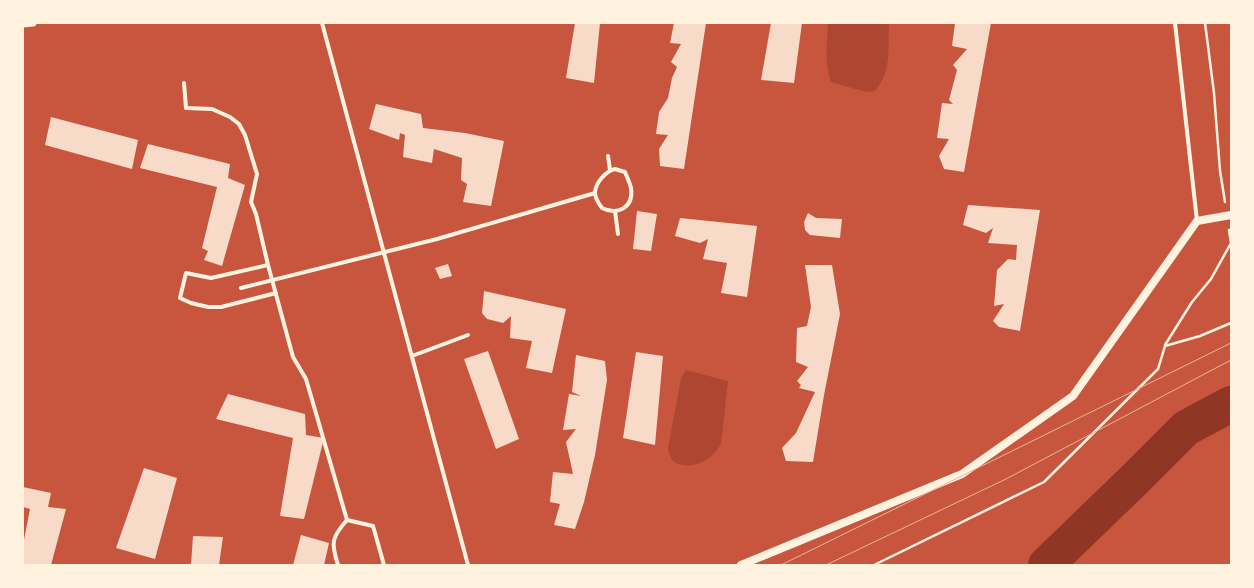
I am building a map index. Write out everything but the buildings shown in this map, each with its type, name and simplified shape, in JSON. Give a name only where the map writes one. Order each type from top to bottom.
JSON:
[{"type":"main road","points":[[741,565],[962,474],[1074,396],[1197,221],[1231,215]]},
{"type":"street","points":[[23,24],[33,23]]},
{"type":"street","points":[[322,23],[468,565]]},
{"type":"street","points":[[1175,23],[1197,221]]},
{"type":"street","points":[[184,83],[186,108],[212,109],[230,116],[239,124],[245,135],[257,174],[251,202],[256,214],[293,357],[306,379],[347,520]]},
{"type":"street","points":[[608,156],[610,170]]},
{"type":"street","points":[[610,170],[620,170],[625,172],[631,189],[628,204],[625,208],[615,211],[602,208],[595,193],[600,180],[610,170]]},
{"type":"street","points":[[241,288],[437,239],[595,193]]},
{"type":"street","points":[[615,211],[618,234]]},
{"type":"street","points":[[268,265],[211,278],[186,273],[180,298],[191,303],[208,307],[221,307],[276,293]]},
{"type":"street","points":[[412,356],[468,335]]},
{"type":"street","points":[[338,565],[332,547],[334,538],[347,520]]},
{"type":"street","points":[[347,520],[374,526],[384,565]]},
{"type":"path","points":[[1205,23],[1214,93],[1220,171],[1226,207]]},
{"type":"path","points":[[874,565],[1044,482],[1158,369],[1164,346],[1192,302],[1210,279],[1231,243],[1229,228]]},
{"type":"path","points":[[1164,346],[1200,336],[1231,323]]},
{"type":"shaded area","points":[[828,23],[889,23],[889,50],[887,67],[875,91],[866,92],[831,82],[827,68]]},
{"type":"shaded area","points":[[686,370],[728,381],[721,444],[709,458],[694,465],[688,466],[680,465],[674,462],[668,449],[681,378]]},
{"type":"waterway","points":[[1046,565],[1186,428],[1231,404]]},
{"type":"tram line","points":[[781,565],[1231,343]]},
{"type":"tram line","points":[[826,565],[1006,479],[1231,360]]}]
